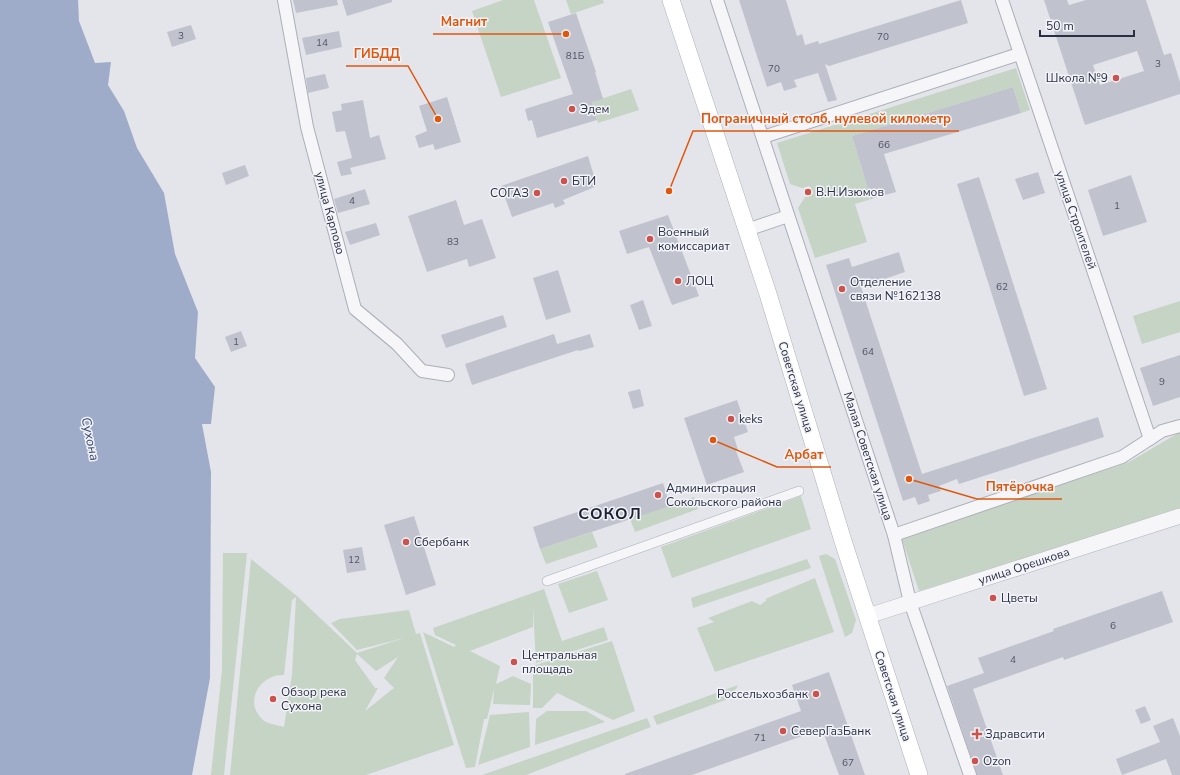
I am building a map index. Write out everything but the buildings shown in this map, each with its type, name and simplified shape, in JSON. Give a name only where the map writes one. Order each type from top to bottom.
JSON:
[{"type":"main road","name":"Советская улица","points":[[671,0],[747,230],[843,542],[919,775]]},
{"type":"street","name":"улица Карпово","points":[[284,0],[307,127],[355,309],[397,344],[422,371],[448,375]]},
{"type":"street","name":"Малая Советская улица","points":[[717,0],[894,535],[910,602],[970,775]]},
{"type":"street","name":"улица Строителей","points":[[1002,0],[1150,439]]},
{"type":"street","points":[[763,137],[1019,54]]},
{"type":"street","points":[[747,230],[788,216]]},
{"type":"street","points":[[894,535],[1122,457],[1162,431],[1180,426]]},
{"type":"street","points":[[547,580],[799,491]]},
{"type":"street","name":"улица Орешкова","points":[[868,616],[1180,516]]},
{"type":"green space","points":[[503,0],[534,0],[561,78],[501,97],[472,11]]},
{"type":"green space","points":[[566,0],[603,0],[604,3],[571,14]]},
{"type":"green space","points":[[1016,68],[1030,110],[1021,113],[1013,87],[852,136],[871,199],[855,204],[867,242],[815,258],[798,208],[805,197],[813,194],[810,186],[802,188],[790,184],[777,143]]},
{"type":"green space","points":[[631,89],[639,110],[598,123],[592,102]]},
{"type":"green space","points":[[1180,301],[1180,332],[1142,344],[1133,316]]},
{"type":"green space","points":[[1180,432],[1180,508],[919,591],[902,539],[1129,462]]},
{"type":"green space","points":[[801,496],[811,529],[672,578],[661,547]]},
{"type":"green space","points":[[694,497],[698,509],[635,532],[630,519]]},
{"type":"green space","points":[[592,532],[598,547],[546,564],[540,549]]},
{"type":"green space","points":[[223,553],[247,553],[224,775],[211,775],[222,670]]},
{"type":"green space","points":[[826,554],[835,559],[856,620],[852,633],[845,637],[819,556]]},
{"type":"green space","points":[[251,559],[297,596],[357,653],[404,638],[357,650],[331,623],[340,619],[409,610],[416,634],[420,633],[454,745],[366,775],[230,775]],"holes":[[[296,597],[292,675],[284,727],[263,720],[257,713],[254,705],[257,690],[262,684],[275,676],[284,675],[292,600]],[[357,654],[376,671],[398,657],[384,678],[394,688],[365,711],[378,688],[375,688],[355,660]]]},
{"type":"green space","points":[[807,559],[811,568],[693,608],[691,598]]},
{"type":"green space","points":[[597,571],[608,600],[569,613],[558,584]]},
{"type":"green space","points":[[815,578],[834,632],[715,672],[697,628],[714,622],[708,618],[752,601],[760,605],[767,600],[765,599]]},
{"type":"green space","points":[[544,589],[562,641],[604,627],[608,640],[536,663],[533,607],[533,627],[470,651],[500,666],[496,684],[513,676],[531,684],[530,705],[493,704],[494,689],[487,719],[484,719],[475,767],[466,768],[423,632],[454,647],[456,645],[435,635],[433,628]]},
{"type":"green space","points":[[612,641],[635,711],[613,720],[551,690],[557,693],[542,708],[533,708],[533,666]]},
{"type":"green space","points":[[738,685],[731,698],[657,725],[653,716]]},
{"type":"green space","points":[[547,711],[586,711],[605,722],[535,745],[536,719]]},
{"type":"green space","points":[[529,712],[530,747],[478,765],[490,715]]},
{"type":"green space","points":[[647,718],[651,727],[526,775],[482,775]]},
{"type":"water","name":"Сухона","points":[[0,0],[78,0],[79,21],[95,63],[111,62],[108,85],[124,111],[137,148],[164,193],[175,254],[198,312],[195,358],[215,387],[211,424],[202,424],[211,472],[210,678],[192,775],[0,775]]},
{"type":"place","name":"Магнит","points":[[566,34]]},
{"type":"place","name":"Школа №9","points":[[1116,78]]},
{"type":"place","name":"Эдем","points":[[572,109]]},
{"type":"place","name":"ГИБДД","points":[[438,119]]},
{"type":"place","name":"БТИ","points":[[564,181]]},
{"type":"place","name":"Пограничный столб, нулевой километр","points":[[669,191]]},
{"type":"place","name":"В.Н.Изюмов","points":[[808,192]]},
{"type":"place","name":"СОГАЗ","points":[[537,193]]},
{"type":"place","name":"Военный комиссариат","points":[[650,239]]},
{"type":"place","name":"ЛОЦ","points":[[678,281]]},
{"type":"place","name":"Отделение связи №162138","points":[[842,289]]},
{"type":"place","name":"keks","points":[[731,419]]},
{"type":"place","name":"Арбат","points":[[713,440]]},
{"type":"place","name":"Пятёрочка","points":[[909,479]]},
{"type":"place","name":"Администрация Сокольского района","points":[[658,495]]},
{"type":"place","name":"Сбербанк","points":[[406,542]]},
{"type":"place","name":"Цветы","points":[[993,598]]},
{"type":"place","name":"Центральная площадь","points":[[514,662]]},
{"type":"place","name":"Россельхозбанк","points":[[816,694]]},
{"type":"place","name":"Обзор река Сухона","points":[[273,699]]},
{"type":"place","name":"СеверГазБанк","points":[[783,731]]},
{"type":"place","name":"Здравсити","points":[[977,734]]},
{"type":"place","name":"Ozon","points":[[975,761]]},
{"type":"district","name":"СОКОЛ","points":[[610,514]]}]
